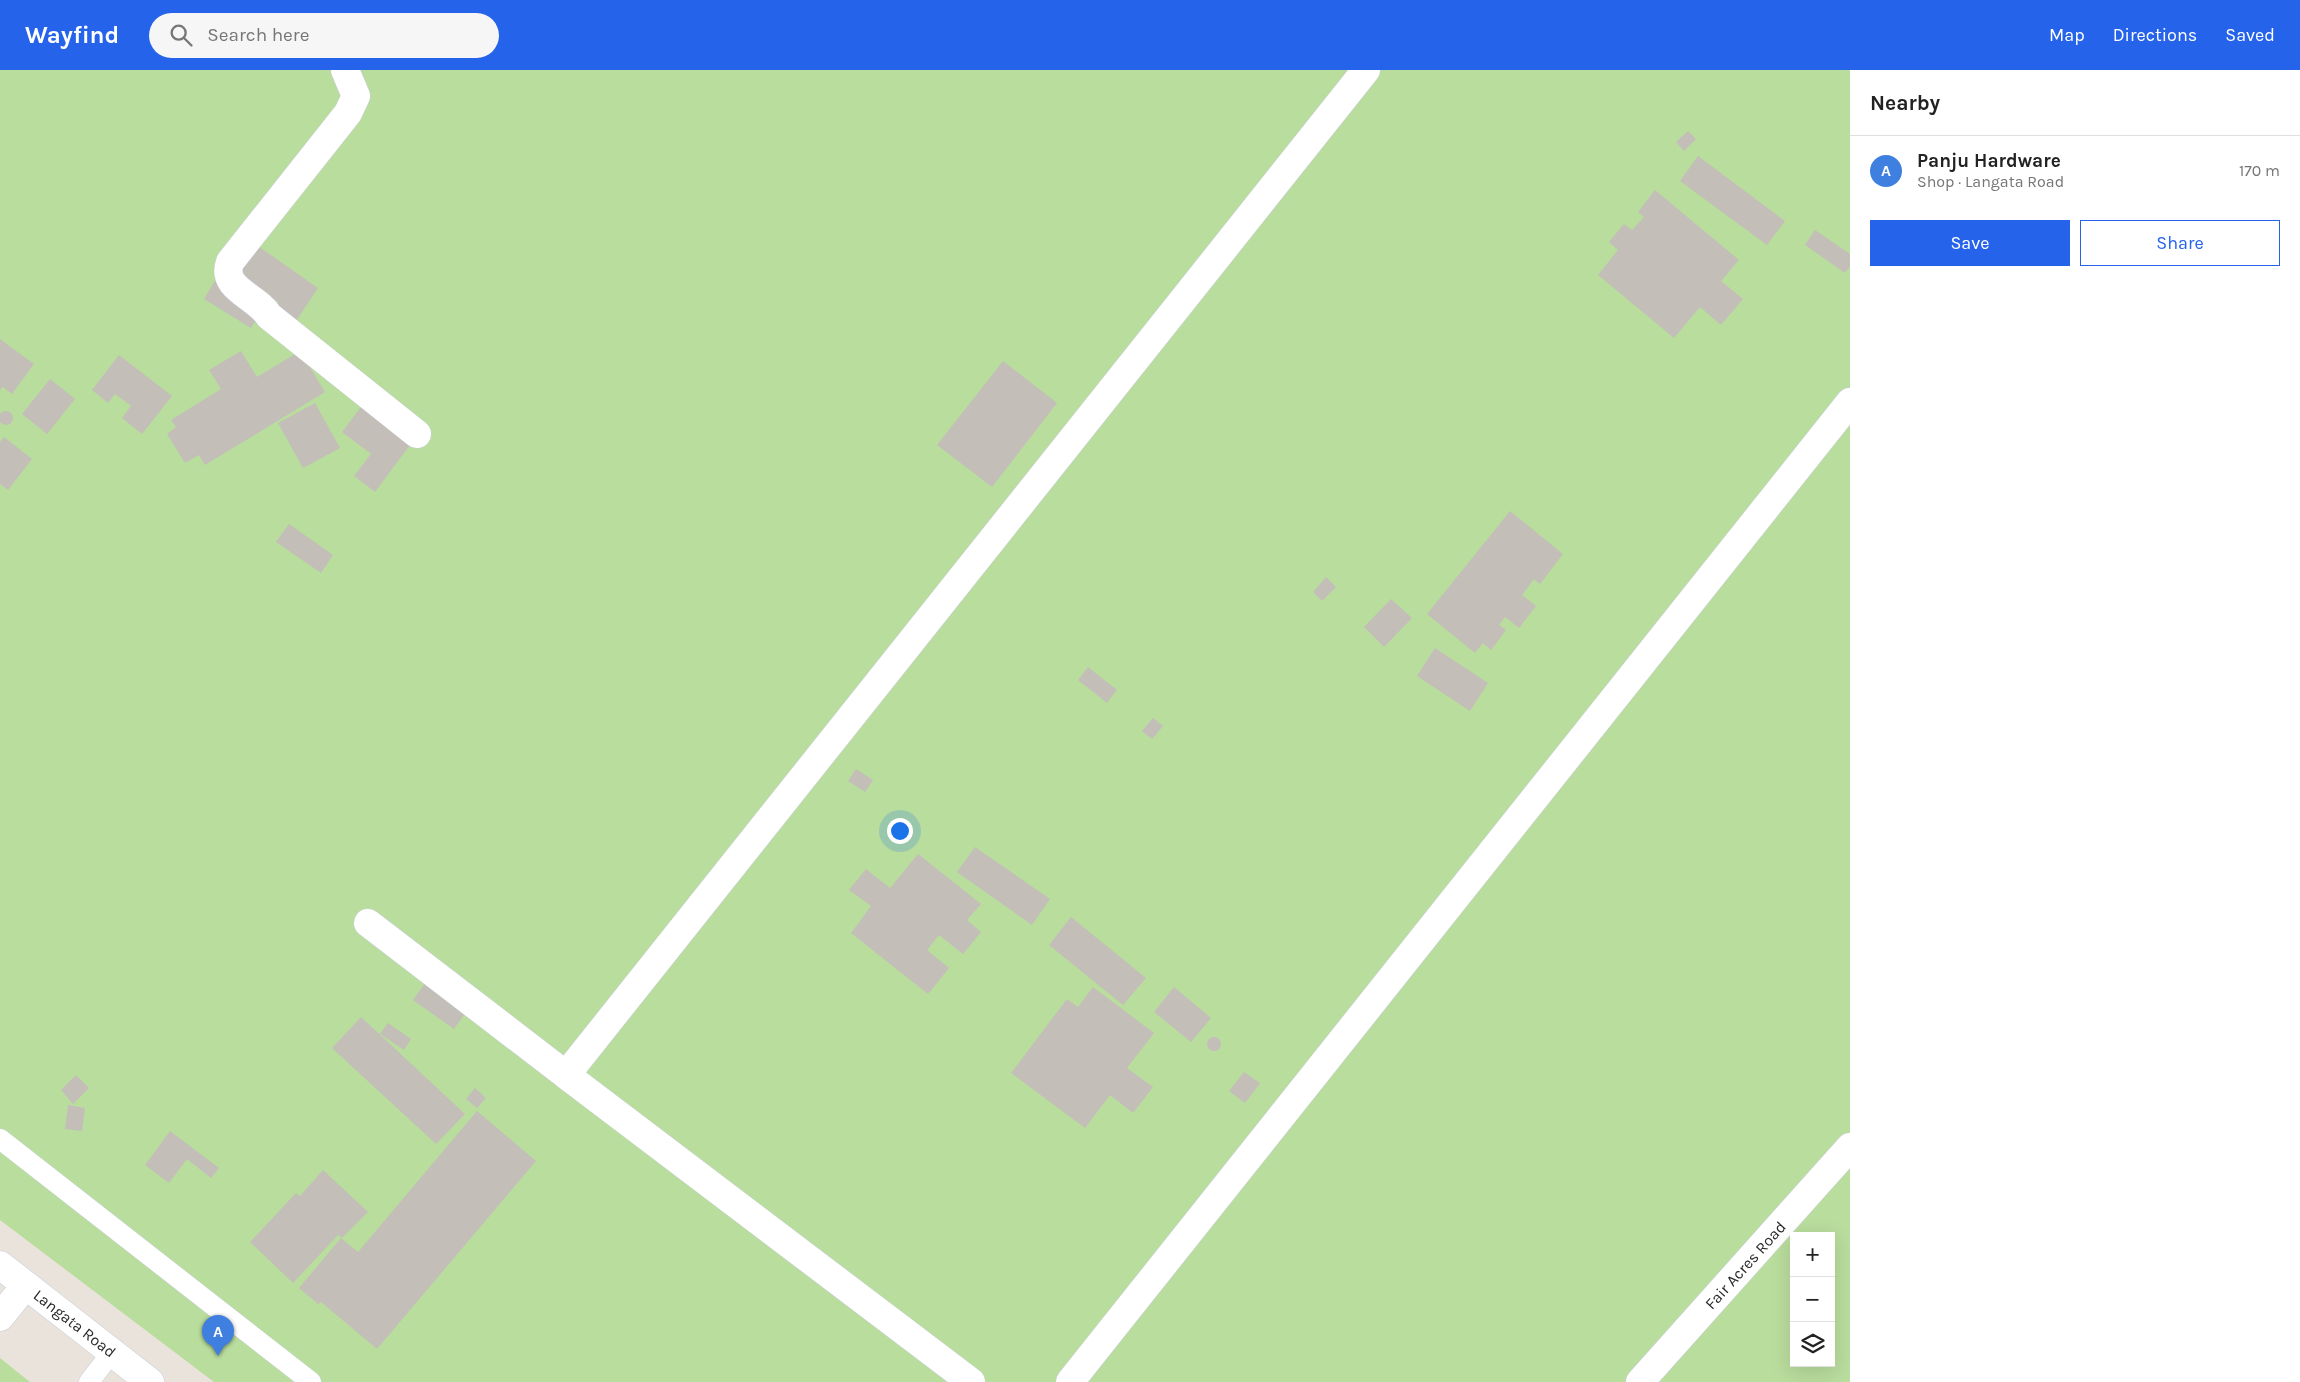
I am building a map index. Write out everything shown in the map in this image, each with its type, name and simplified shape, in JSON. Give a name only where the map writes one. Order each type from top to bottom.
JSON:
[{"type":"street","points":[[345,70],[356,96],[348,113],[230,262],[227,270],[228,277],[233,284],[265,310],[269,316],[418,434]]},
{"type":"street","points":[[566,1075],[1366,70]]},
{"type":"street","points":[[1070,1382],[1850,402]]},
{"type":"street","points":[[368,923],[971,1382]]},
{"type":"street","name":"Fair Acres Road","points":[[1640,1382],[1850,1147]]},
{"type":"street","name":"Langata Road","points":[[0,1265],[150,1382]]},
{"type":"street","points":[[0,1317],[26,1285]]},
{"type":"lane","points":[[0,1139],[311,1382]]},
{"type":"lane","points":[[89,1382],[112,1352]]},
{"type":"green space","points":[[0,70],[1850,70],[1850,1382],[214,1382],[0,1220]]},
{"type":"green space","points":[[0,1358],[30,1382],[0,1382]]},
{"type":"building","points":[[1688,131],[1696,139],[1684,151],[1676,142]]},
{"type":"building","points":[[1698,156],[1785,221],[1767,245],[1680,181]]},
{"type":"building","points":[[1655,190],[1739,260],[1721,281],[1743,299],[1721,325],[1700,307],[1674,338],[1598,275],[1618,250],[1609,242],[1624,224],[1632,230],[1644,217],[1638,212]]},
{"type":"building","points":[[1815,230],[1850,254],[1850,266],[1845,273],[1805,245]]},
{"type":"building","points":[[258,246],[318,288],[290,330],[269,315],[278,302],[238,275]]},
{"type":"building","points":[[216,279],[263,309],[251,328],[204,299]]},
{"type":"building","points":[[0,339],[34,364],[12,394],[3,387],[0,390]]},
{"type":"building","points":[[241,351],[257,377],[300,351],[325,392],[205,465],[199,455],[185,463],[167,434],[176,427],[171,420],[221,389],[209,370]]},
{"type":"building","points":[[119,355],[172,396],[142,434],[122,418],[131,406],[115,394],[108,403],[92,390]]},
{"type":"building","points":[[1003,361],[1057,403],[992,487],[937,445]]},
{"type":"building","points":[[50,379],[75,399],[47,434],[22,414]]},
{"type":"building","points":[[315,403],[340,448],[303,468],[278,423]]},
{"type":"building","points":[[361,407],[410,445],[375,492],[354,476],[371,454],[342,432]]},
{"type":"building","points":[[6,411],[11,413],[13,418],[11,423],[6,425],[1,423],[-1,418],[1,413]]},
{"type":"building","points":[[4,437],[32,459],[8,490],[0,484],[0,442]]},
{"type":"building","points":[[1510,511],[1563,554],[1540,584],[1534,579],[1522,595],[1536,606],[1519,628],[1505,617],[1499,625],[1506,630],[1491,650],[1483,643],[1475,653],[1427,614]]},
{"type":"building","points":[[289,524],[333,555],[321,573],[276,542]]},
{"type":"building","points":[[1326,577],[1336,587],[1322,601],[1313,592]]},
{"type":"building","points":[[1391,599],[1412,618],[1384,647],[1364,627]]},
{"type":"building","points":[[1435,648],[1488,683],[1470,711],[1417,676]]},
{"type":"building","points":[[1088,667],[1117,690],[1107,703],[1078,680]]},
{"type":"building","points":[[1153,718],[1163,726],[1152,739],[1142,731]]},
{"type":"building","points":[[856,769],[873,780],[865,792],[848,781]]},
{"type":"building","points":[[975,847],[1050,899],[1032,925],[957,872]]},
{"type":"building","points":[[918,854],[981,904],[967,920],[981,932],[963,954],[939,935],[927,950],[949,968],[928,994],[851,933],[871,906],[849,890],[866,869],[890,888]]},
{"type":"building","points":[[1071,917],[1146,978],[1123,1005],[1049,945]]},
{"type":"building","points":[[425,983],[466,1012],[454,1029],[413,1000]]},
{"type":"building","points":[[1093,987],[1154,1033],[1127,1068],[1153,1087],[1133,1113],[1110,1095],[1085,1128],[1011,1073],[1067,999],[1078,1007]]},
{"type":"building","points":[[1174,987],[1211,1018],[1191,1042],[1154,1012]]},
{"type":"building","points":[[361,1017],[465,1114],[436,1144],[332,1048]]},
{"type":"building","points":[[388,1023],[411,1039],[404,1050],[380,1034]]},
{"type":"building","points":[[1214,1037],[1219,1039],[1221,1044],[1219,1049],[1214,1051],[1209,1049],[1207,1044],[1209,1039]]},
{"type":"building","points":[[1244,1072],[1260,1083],[1245,1103],[1229,1091]]},
{"type":"building","points":[[76,1075],[89,1088],[73,1104],[61,1090]]},
{"type":"building","points":[[475,1088],[486,1098],[477,1108],[466,1099]]},
{"type":"building","points":[[68,1105],[85,1108],[82,1131],[65,1129]]},
{"type":"building","points":[[477,1111],[536,1161],[377,1349],[321,1302],[318,1304],[299,1288],[341,1238],[358,1252]]},
{"type":"building","points":[[170,1131],[219,1168],[211,1178],[187,1159],[169,1183],[145,1165]]},
{"type":"building","points":[[323,1170],[368,1212],[342,1238],[338,1235],[293,1283],[250,1242],[296,1193],[300,1196]]},
{"type":"place","name":"Panju Hardware","points":[[218,1356]]}]
